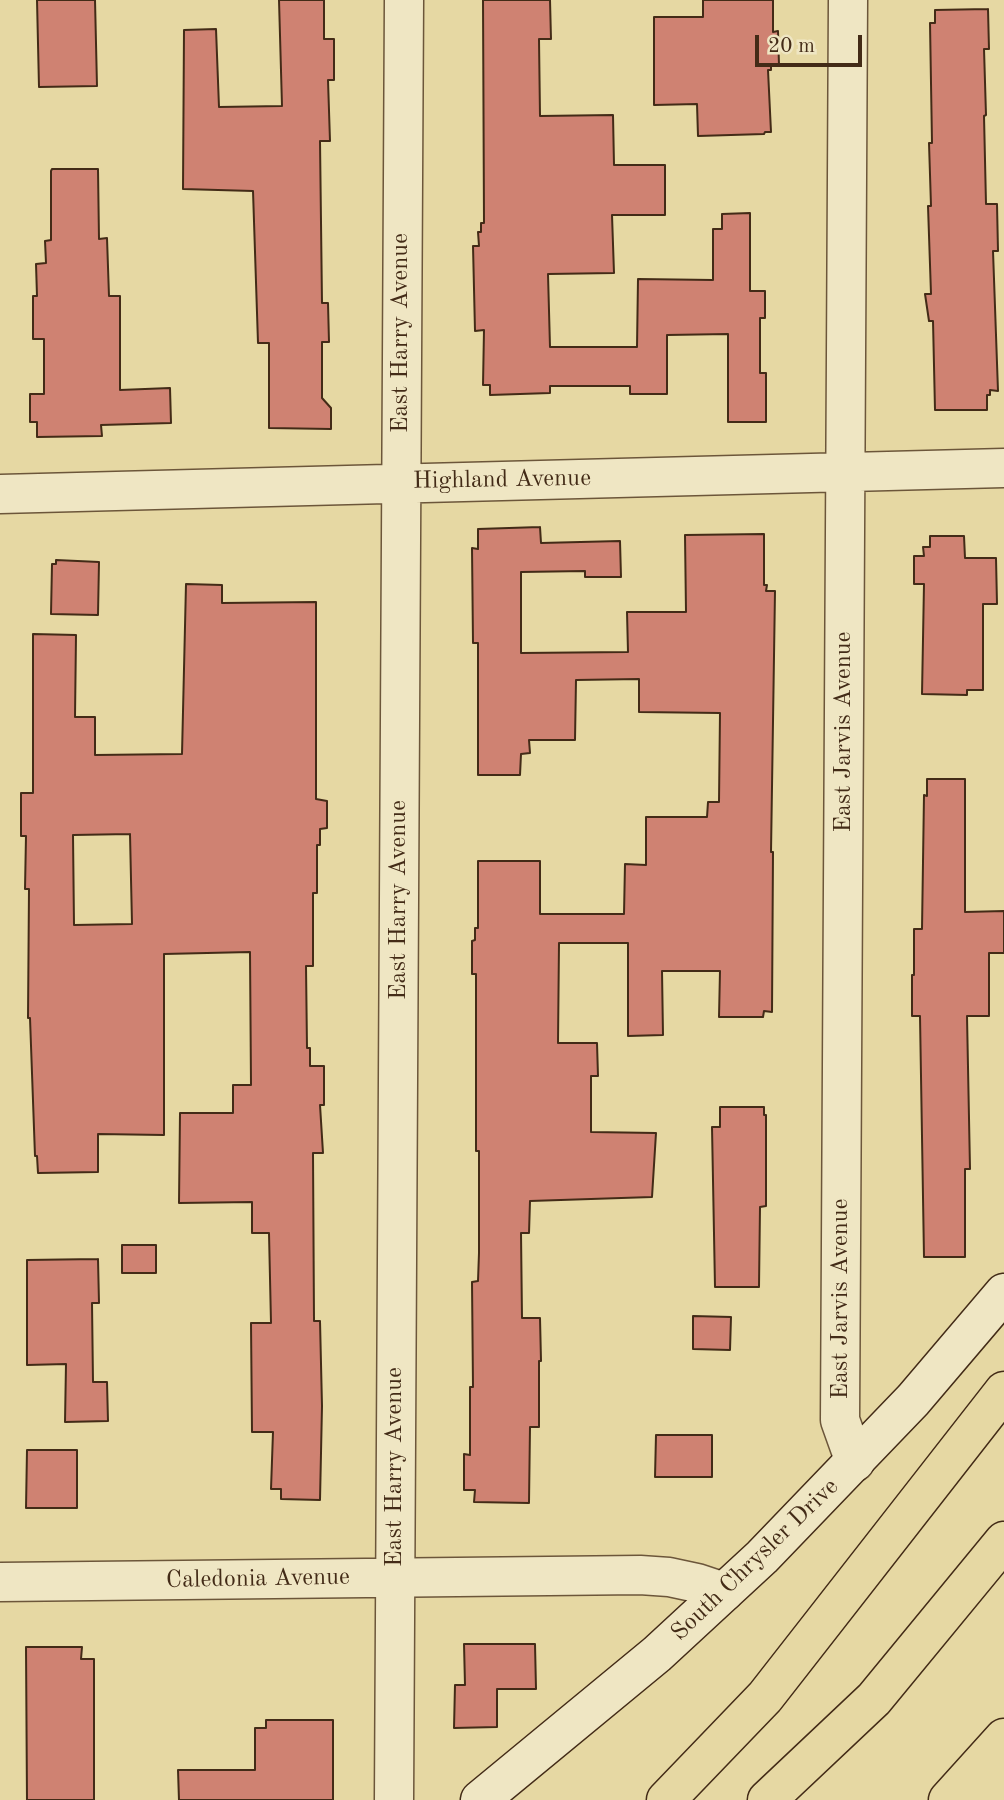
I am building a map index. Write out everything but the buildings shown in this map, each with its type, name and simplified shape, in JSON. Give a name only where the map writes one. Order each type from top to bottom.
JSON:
[{"type":"highway","points":[[666,1800],[765,1698],[1004,1391]]},
{"type":"highway","points":[[767,1800],[874,1699],[1004,1541]]},
{"type":"highway","points":[[948,1800],[1004,1738]]},
{"type":"highway","points":[[983,1800],[1004,1782]]},
{"type":"street","name":"East Harry Avenue","points":[[394,1800],[404,0]]},
{"type":"street","name":"East Jarvis Avenue","points":[[848,0],[840,1420],[855,1462]]},
{"type":"street","name":"Highland Avenue","points":[[0,494],[1004,468]]},
{"type":"street","name":"South Chrysler Drive","points":[[480,1800],[657,1654],[762,1557],[913,1400],[1004,1293]]},
{"type":"street","name":"Caledonia Avenue","points":[[0,1582],[640,1575],[669,1577],[724,1592]]}]
